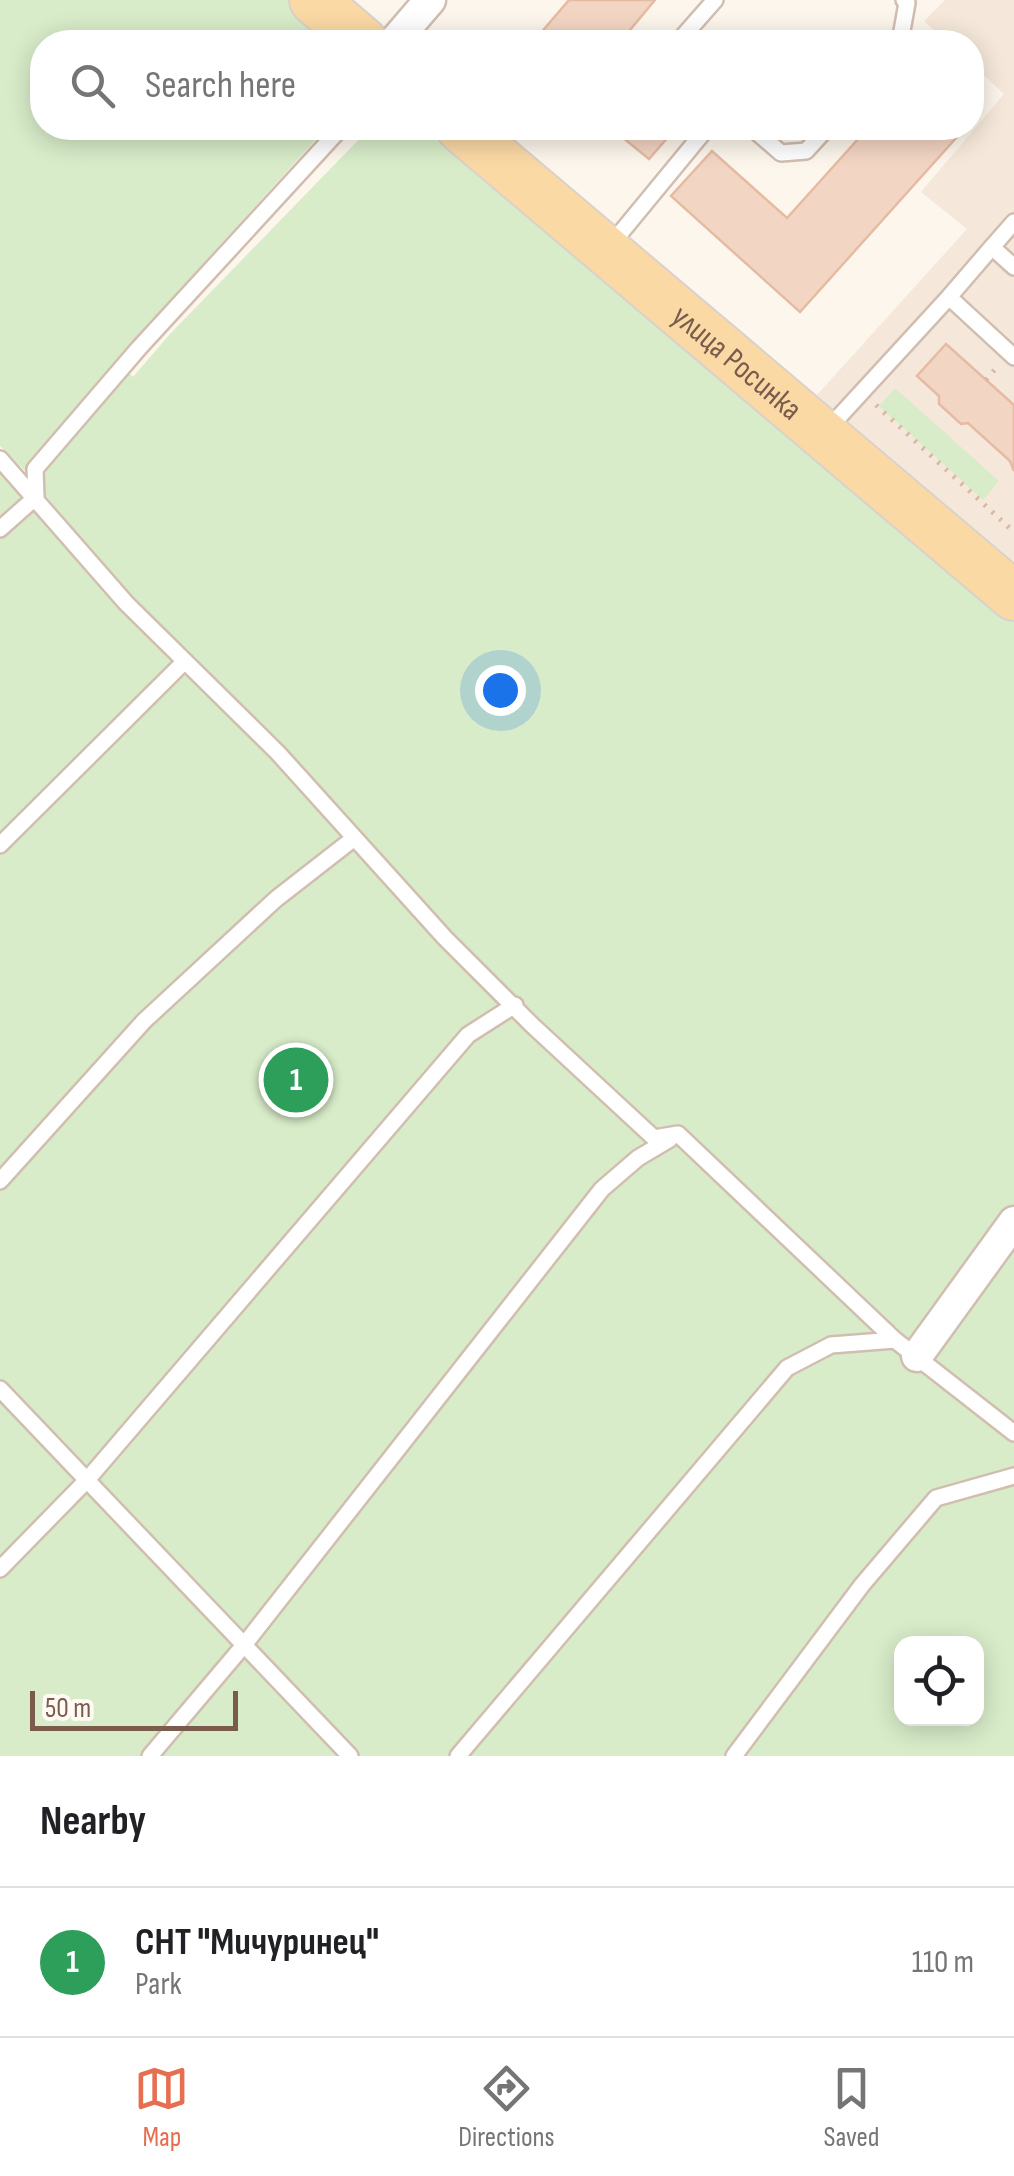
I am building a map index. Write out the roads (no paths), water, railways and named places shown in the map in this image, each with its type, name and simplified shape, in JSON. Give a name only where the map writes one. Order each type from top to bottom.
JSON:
[{"type":"main road","points":[[314,0],[348,30]]},
{"type":"main road","name":"улица Росинка","points":[[476,140],[1014,596]]},
{"type":"street","points":[[404,30],[430,0]]},
{"type":"street","points":[[906,1348],[1014,1222]]},
{"type":"lane","points":[[689,30],[715,0]]},
{"type":"lane","points":[[902,30],[906,1]]},
{"type":"lane","points":[[36,498],[35,469],[139,348],[330,140]]},
{"type":"lane","points":[[606,250],[698,140]]},
{"type":"lane","points":[[766,140],[781,153],[806,150],[816,140]]},
{"type":"lane","points":[[823,435],[1014,222]]},
{"type":"lane","points":[[992,247],[1014,268]]},
{"type":"lane","points":[[949,296],[1014,357]]},
{"type":"lane","points":[[0,459],[126,604],[278,752],[445,938],[532,1025],[654,1138],[678,1134]]},
{"type":"lane","points":[[0,528],[36,498]]},
{"type":"lane","points":[[0,845],[186,660]]},
{"type":"lane","points":[[0,1181],[144,1020],[276,900],[354,839]]},
{"type":"lane","points":[[0,1569],[87,1480],[468,1035],[515,1005]]},
{"type":"lane","points":[[678,1134],[906,1348],[1014,1432]]},
{"type":"lane","points":[[150,1756],[244,1644],[602,1189],[638,1158],[678,1134]]},
{"type":"lane","points":[[458,1756],[787,1368],[831,1344],[906,1348]]},
{"type":"lane","points":[[0,1389],[350,1756]]},
{"type":"lane","points":[[734,1756],[862,1585],[936,1498],[1014,1476]]},
{"type":"place","name":"СНТ \"Мичуринец\"","points":[[296,1080]]}]
